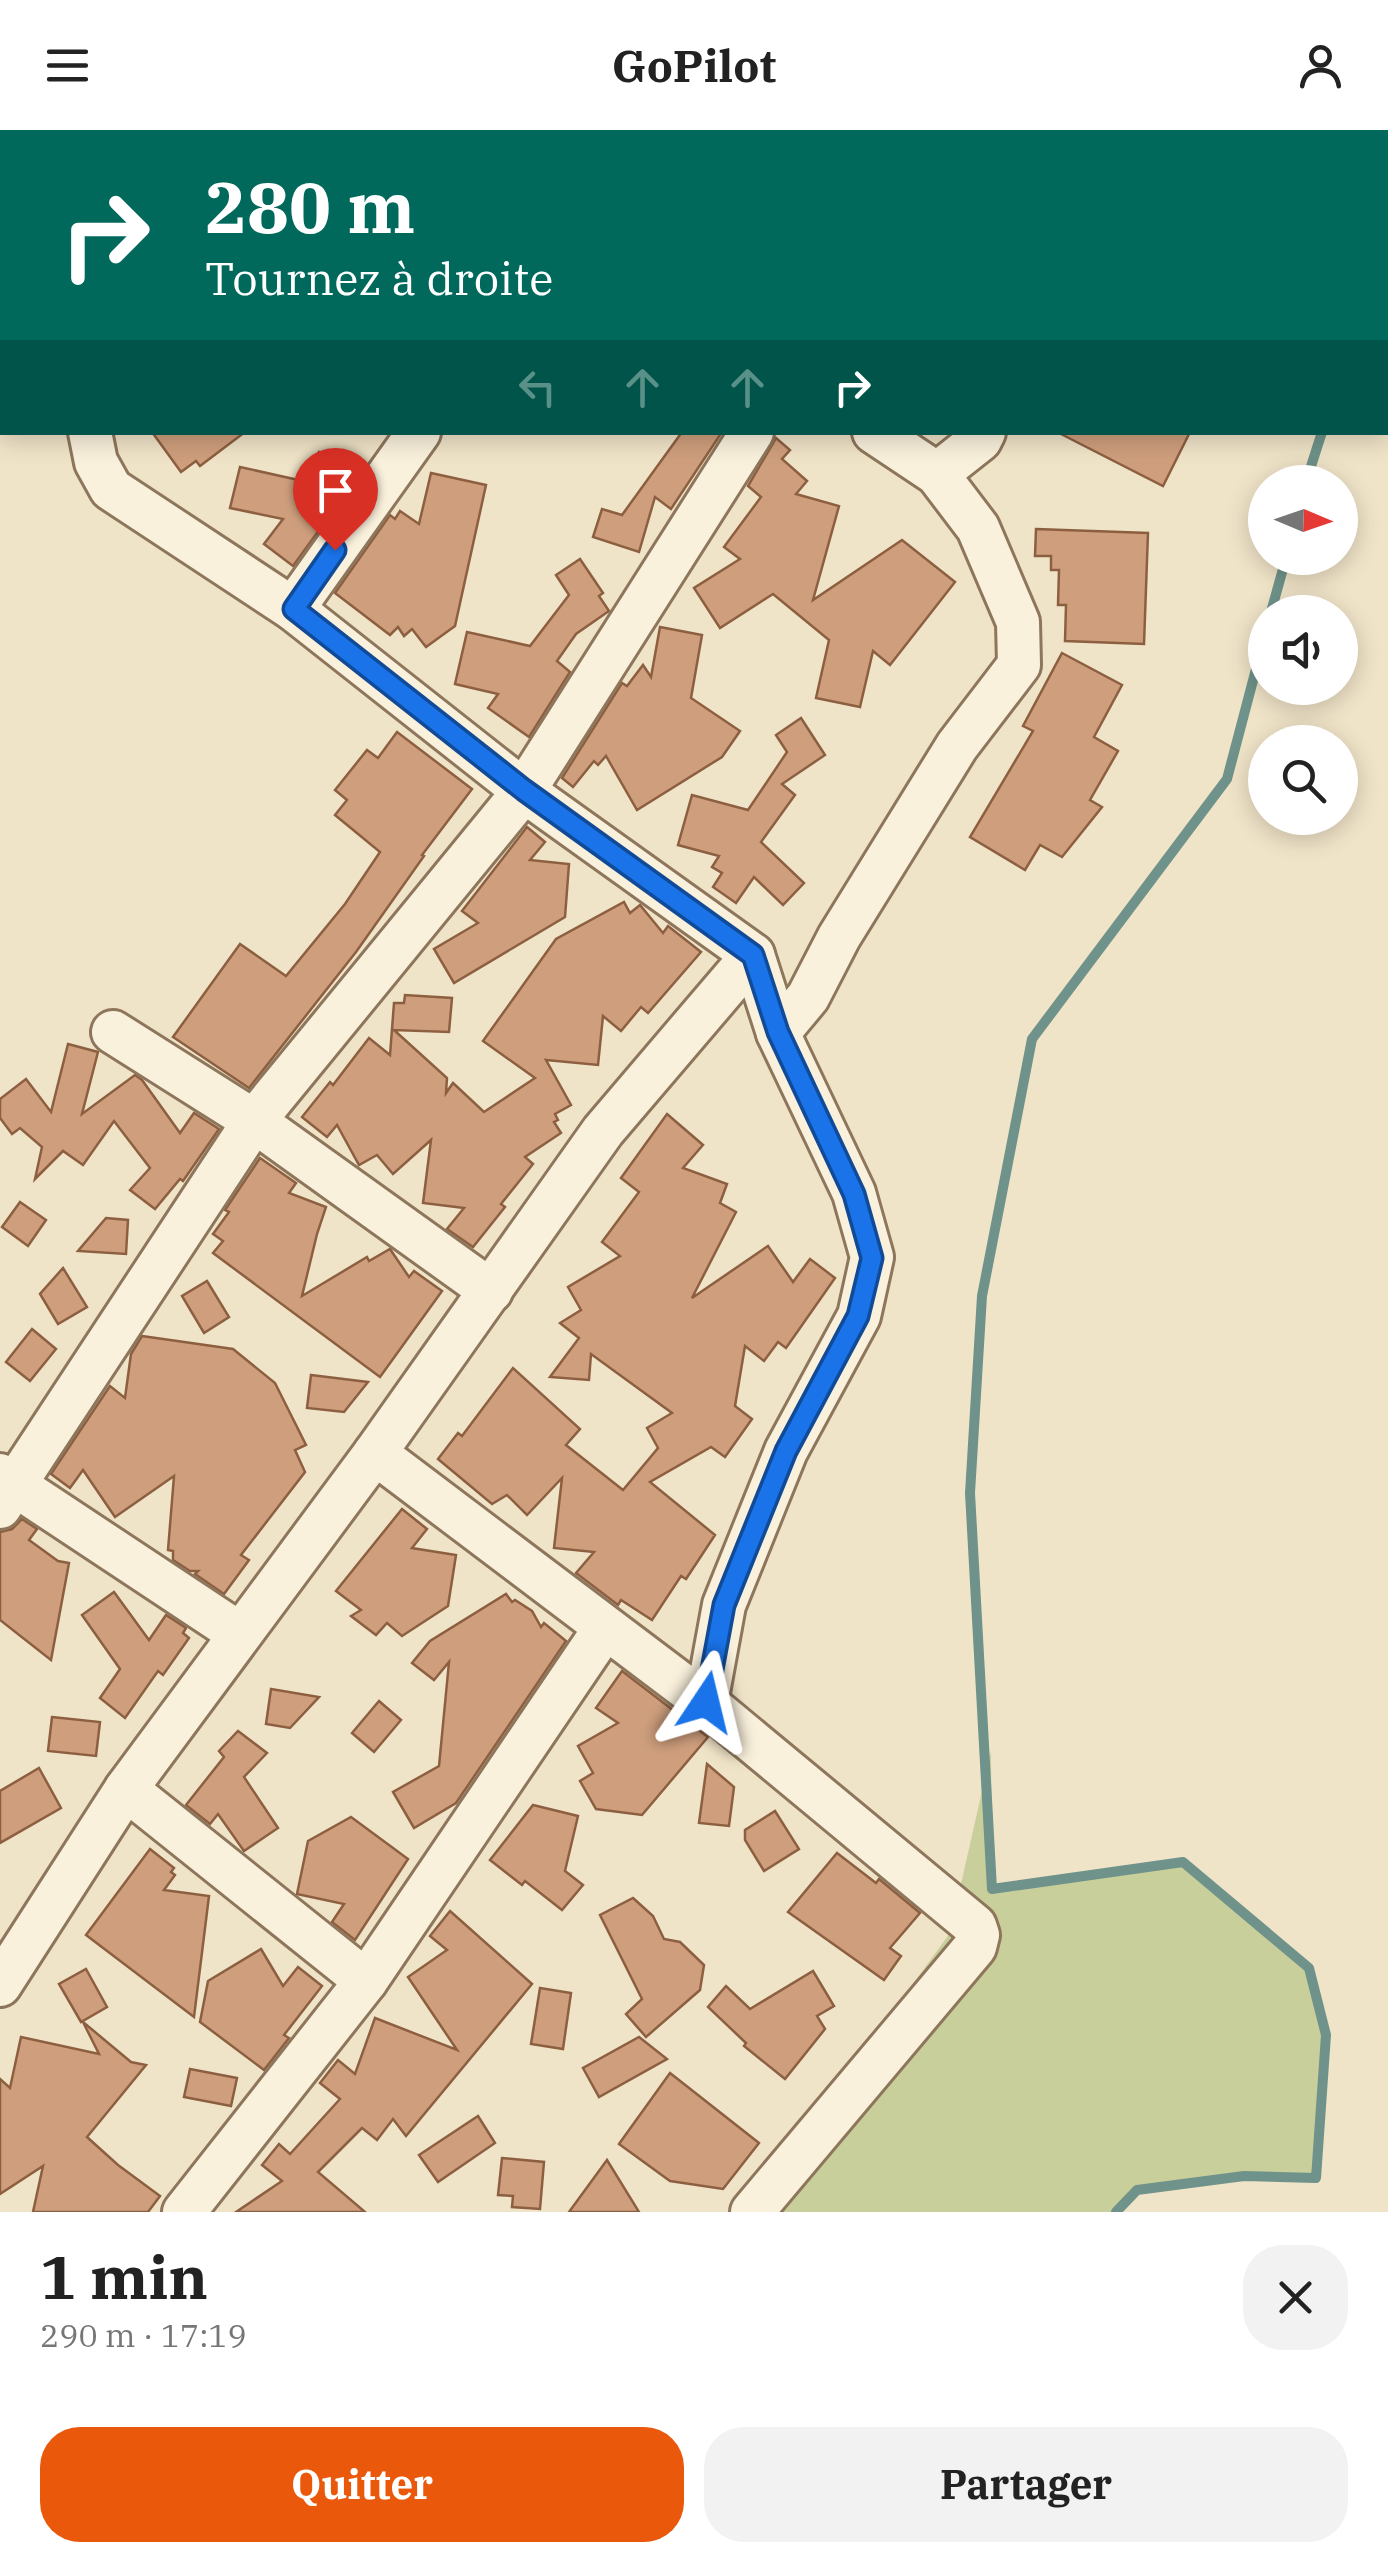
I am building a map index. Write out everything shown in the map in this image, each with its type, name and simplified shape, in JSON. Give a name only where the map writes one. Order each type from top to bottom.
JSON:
[{"type":"street","points":[[91,435],[96,462],[111,490],[294,609],[524,790],[753,955],[778,1032],[854,1194],[872,1258],[858,1316],[786,1451],[724,1605],[706,1702]]},
{"type":"street","points":[[294,609],[417,435]]},
{"type":"street","points":[[240,1634],[5,1489],[254,1121],[524,790],[750,435]]},
{"type":"street","points":[[778,1032],[808,997],[838,937],[957,746],[1019,665],[1018,622],[978,528],[937,474],[878,435]]},
{"type":"street","points":[[937,474],[981,435]]},
{"type":"street","points":[[0,1984],[126,1789],[375,1453],[604,1131],[753,955]]},
{"type":"street","points":[[114,1032],[254,1121],[491,1291]]},
{"type":"street","points":[[375,1453],[706,1702],[975,1926],[975,1947],[752,2212]]},
{"type":"street","points":[[184,2212],[366,1981],[606,1628]]},
{"type":"street","points":[[126,1789],[366,1981]]},
{"type":"green space","points":[[991,1751],[992,1889],[1183,1862],[1309,1968],[1326,2035],[1316,2178],[1244,2176],[1138,2190],[1116,2212],[747,2212],[950,1933]]},
{"type":"building","points":[[154,435],[241,435],[200,466],[196,461],[181,472]]},
{"type":"building","points":[[680,435],[720,435],[671,509],[655,497],[639,552],[593,537],[602,509],[622,515]]},
{"type":"building","points":[[1063,435],[1188,435],[1163,486]]},
{"type":"building","points":[[776,438],[790,450],[782,459],[807,481],[796,494],[839,506],[813,600],[902,540],[955,582],[890,665],[873,651],[860,707],[816,698],[829,640],[773,594],[720,628],[694,588],[740,559],[724,547],[761,497],[748,486]]},
{"type":"building","points":[[319,452],[348,470],[321,514],[327,519],[293,566],[264,544],[283,519],[230,508],[240,467],[303,481]]},
{"type":"building","points":[[431,473],[486,485],[455,626],[426,647],[412,629],[404,636],[398,627],[390,635],[335,593],[390,515],[395,519],[400,511],[419,524]]},
{"type":"building","points":[[1036,529],[1148,533],[1144,644],[1065,641],[1066,605],[1058,605],[1059,570],[1051,570],[1051,556],[1035,556]]},
{"type":"building","points":[[580,559],[603,593],[599,596],[609,611],[576,634],[557,661],[570,672],[529,737],[488,708],[498,694],[455,684],[467,632],[530,646],[569,595],[556,575]]},
{"type":"building","points":[[660,627],[702,635],[691,698],[740,731],[722,757],[637,810],[606,756],[598,765],[594,761],[573,787],[562,778],[622,683],[627,686],[643,665],[651,677]]},
{"type":"building","points":[[1062,653],[1122,685],[1094,737],[1118,751],[1090,800],[1102,807],[1062,857],[1040,845],[1025,870],[970,837],[1033,731],[1023,726]]},
{"type":"building","points":[[801,718],[825,755],[782,784],[795,795],[761,842],[804,883],[783,905],[754,877],[736,903],[713,887],[722,873],[712,867],[719,856],[678,845],[692,795],[748,810],[787,752],[776,735]]},
{"type":"building","points":[[397,732],[472,789],[356,952],[249,1088],[173,1037],[240,944],[286,976],[345,904],[380,852],[335,815],[347,800],[335,790],[367,750],[378,758]]},
{"type":"building","points":[[527,827],[545,842],[530,860],[569,864],[565,917],[454,983],[434,949],[478,923],[462,911]]},
{"type":"building","points":[[624,902],[630,913],[640,905],[663,933],[668,926],[701,952],[648,1013],[641,1007],[621,1031],[603,1016],[598,1065],[546,1060],[571,1105],[555,1114],[558,1120],[554,1122],[561,1133],[525,1157],[533,1164],[473,1247],[447,1229],[464,1208],[423,1203],[431,1140],[393,1174],[377,1155],[359,1165],[337,1125],[327,1137],[302,1117],[369,1038],[390,1055],[394,1003],[404,1003],[405,995],[452,998],[449,1032],[394,1030],[447,1078],[446,1093],[453,1083],[484,1112],[535,1078],[483,1041],[556,939]]},
{"type":"building","points":[[68,1044],[98,1052],[82,1114],[135,1075],[180,1133],[194,1113],[219,1129],[183,1181],[180,1179],[155,1209],[130,1190],[150,1168],[114,1121],[83,1165],[63,1151],[35,1179],[42,1147],[20,1128],[12,1134],[0,1118],[0,1099],[26,1079],[51,1112]]},
{"type":"building","points":[[667,1114],[703,1145],[683,1168],[727,1184],[720,1203],[736,1212],[692,1298],[768,1246],[793,1282],[810,1259],[835,1278],[786,1348],[778,1342],[764,1361],[745,1346],[735,1406],[752,1419],[725,1457],[711,1447],[650,1482],[715,1535],[652,1620],[621,1600],[618,1605],[576,1573],[594,1552],[554,1548],[562,1478],[527,1515],[507,1495],[492,1504],[438,1459],[458,1433],[462,1436],[513,1368],[580,1429],[566,1445],[623,1490],[658,1448],[647,1428],[672,1413],[591,1354],[589,1380],[550,1377],[579,1338],[560,1323],[581,1310],[568,1287],[620,1256],[602,1242],[639,1192],[621,1178]]},
{"type":"building","points":[[260,1158],[296,1183],[289,1193],[326,1207],[302,1296],[367,1257],[369,1261],[390,1249],[409,1277],[414,1271],[442,1291],[380,1377],[213,1253],[223,1241],[213,1234]]},
{"type":"building","points":[[20,1202],[46,1220],[28,1246],[2,1227]]},
{"type":"building","points":[[106,1218],[128,1220],[126,1254],[78,1251]]},
{"type":"building","points":[[63,1268],[87,1307],[58,1324],[40,1294]]},
{"type":"building","points":[[207,1281],[229,1317],[204,1333],[182,1296]]},
{"type":"building","points":[[32,1329],[56,1349],[30,1381],[6,1362]]},
{"type":"building","points":[[142,1336],[233,1349],[275,1383],[306,1445],[295,1450],[305,1472],[241,1555],[249,1560],[224,1594],[195,1574],[198,1571],[190,1571],[173,1560],[173,1551],[168,1550],[174,1476],[115,1517],[83,1470],[70,1488],[51,1474],[110,1386],[125,1398],[131,1354]]},
{"type":"building","points":[[311,1375],[368,1382],[344,1412],[307,1408]]},
{"type":"building","points":[[402,1509],[427,1529],[412,1548],[456,1555],[448,1606],[402,1636],[387,1623],[376,1635],[351,1616],[361,1610],[336,1591]]},
{"type":"building","points":[[22,1519],[37,1529],[29,1540],[58,1561],[69,1563],[51,1660],[0,1620],[0,1532],[12,1529]]},
{"type":"building","points":[[114,1592],[149,1640],[166,1615],[186,1628],[183,1633],[189,1638],[163,1675],[158,1671],[125,1718],[100,1698],[120,1669],[82,1615]]},
{"type":"building","points":[[506,1594],[512,1602],[515,1600],[532,1611],[541,1627],[544,1623],[566,1641],[456,1803],[414,1828],[393,1792],[439,1766],[449,1662],[434,1680],[412,1663],[430,1641]]},
{"type":"building","points":[[622,1671],[708,1737],[642,1815],[596,1809],[580,1781],[593,1773],[578,1746],[618,1723],[596,1708]]},
{"type":"building","points":[[271,1689],[319,1697],[290,1728],[266,1724]]},
{"type":"building","points":[[379,1701],[401,1720],[374,1752],[352,1733]]},
{"type":"building","points":[[52,1717],[100,1722],[96,1756],[48,1751]]},
{"type":"building","points":[[238,1731],[267,1753],[244,1777],[278,1828],[244,1851],[218,1814],[210,1824],[186,1805],[224,1757],[219,1751]]},
{"type":"building","points":[[707,1764],[734,1787],[729,1826],[699,1823]]},
{"type":"building","points":[[39,1768],[61,1808],[0,1843],[0,1791]]},
{"type":"building","points":[[533,1805],[578,1816],[565,1871],[583,1885],[562,1910],[490,1860]]},
{"type":"building","points":[[775,1811],[799,1849],[764,1871],[745,1840],[745,1830]]},
{"type":"building","points":[[351,1817],[408,1859],[355,1940],[332,1922],[344,1904],[297,1894],[308,1841]]},
{"type":"building","points":[[150,1849],[174,1868],[171,1872],[175,1875],[164,1890],[209,1896],[194,2017],[86,1935]]},
{"type":"building","points":[[837,1853],[876,1883],[879,1879],[920,1913],[890,1948],[901,1956],[884,1980],[788,1912]]},
{"type":"building","points":[[633,1898],[653,1916],[664,1939],[680,1942],[704,1965],[700,1990],[646,2037],[626,2014],[642,1999],[600,1915]]},
{"type":"building","points":[[450,1911],[532,1984],[406,2136],[393,2119],[377,2140],[362,2128],[318,2172],[365,2212],[236,2212],[282,2181],[262,2165],[279,2144],[290,2154],[340,2099],[320,2083],[338,2060],[355,2074],[375,2018],[457,2050],[408,1977],[447,1950],[430,1936]]},
{"type":"building","points":[[261,1949],[283,1986],[298,1967],[322,1986],[284,2035],[289,2038],[264,2070],[200,2022],[208,1981]]},
{"type":"building","points":[[86,1969],[107,2007],[81,2022],[59,1984]]},
{"type":"building","points":[[813,1971],[834,2006],[817,2016],[825,2029],[785,2079],[744,2046],[746,2043],[708,2007],[726,1986],[750,2009]]},
{"type":"building","points":[[540,1988],[571,1993],[563,2049],[531,2044]]},
{"type":"building","points":[[83,2022],[131,2062],[146,2065],[87,2137],[160,2196],[148,2212],[33,2212],[43,2166],[0,2194],[0,2079],[10,2088],[21,2037],[99,2054]]},
{"type":"building","points":[[639,2037],[667,2059],[599,2097],[583,2068]]},
{"type":"building","points":[[190,2069],[237,2078],[231,2106],[184,2097]]},
{"type":"building","points":[[670,2073],[759,2143],[723,2189],[670,2181],[619,2144]]},
{"type":"building","points":[[478,2116],[495,2143],[438,2182],[419,2155]]},
{"type":"building","points":[[502,2158],[544,2162],[540,2209],[512,2207],[513,2196],[498,2195]]},
{"type":"building","points":[[607,2160],[639,2212],[569,2212]]},
{"type":"waterway","points":[[1311,465],[1321,435]]},
{"type":"waterway","points":[[1276,595],[1281,575]]},
{"type":"waterway","points":[[1116,2212],[1137,2190],[1244,2176],[1316,2178],[1326,2035],[1309,1968],[1183,1862],[992,1889],[970,1493],[982,1296],[1032,1039],[1227,779],[1248,699]]},
{"type":"route","points":[[335,550],[294,609],[524,790],[753,955],[778,1032],[854,1194],[872,1258],[858,1316],[786,1451],[724,1605],[706,1702]]}]
